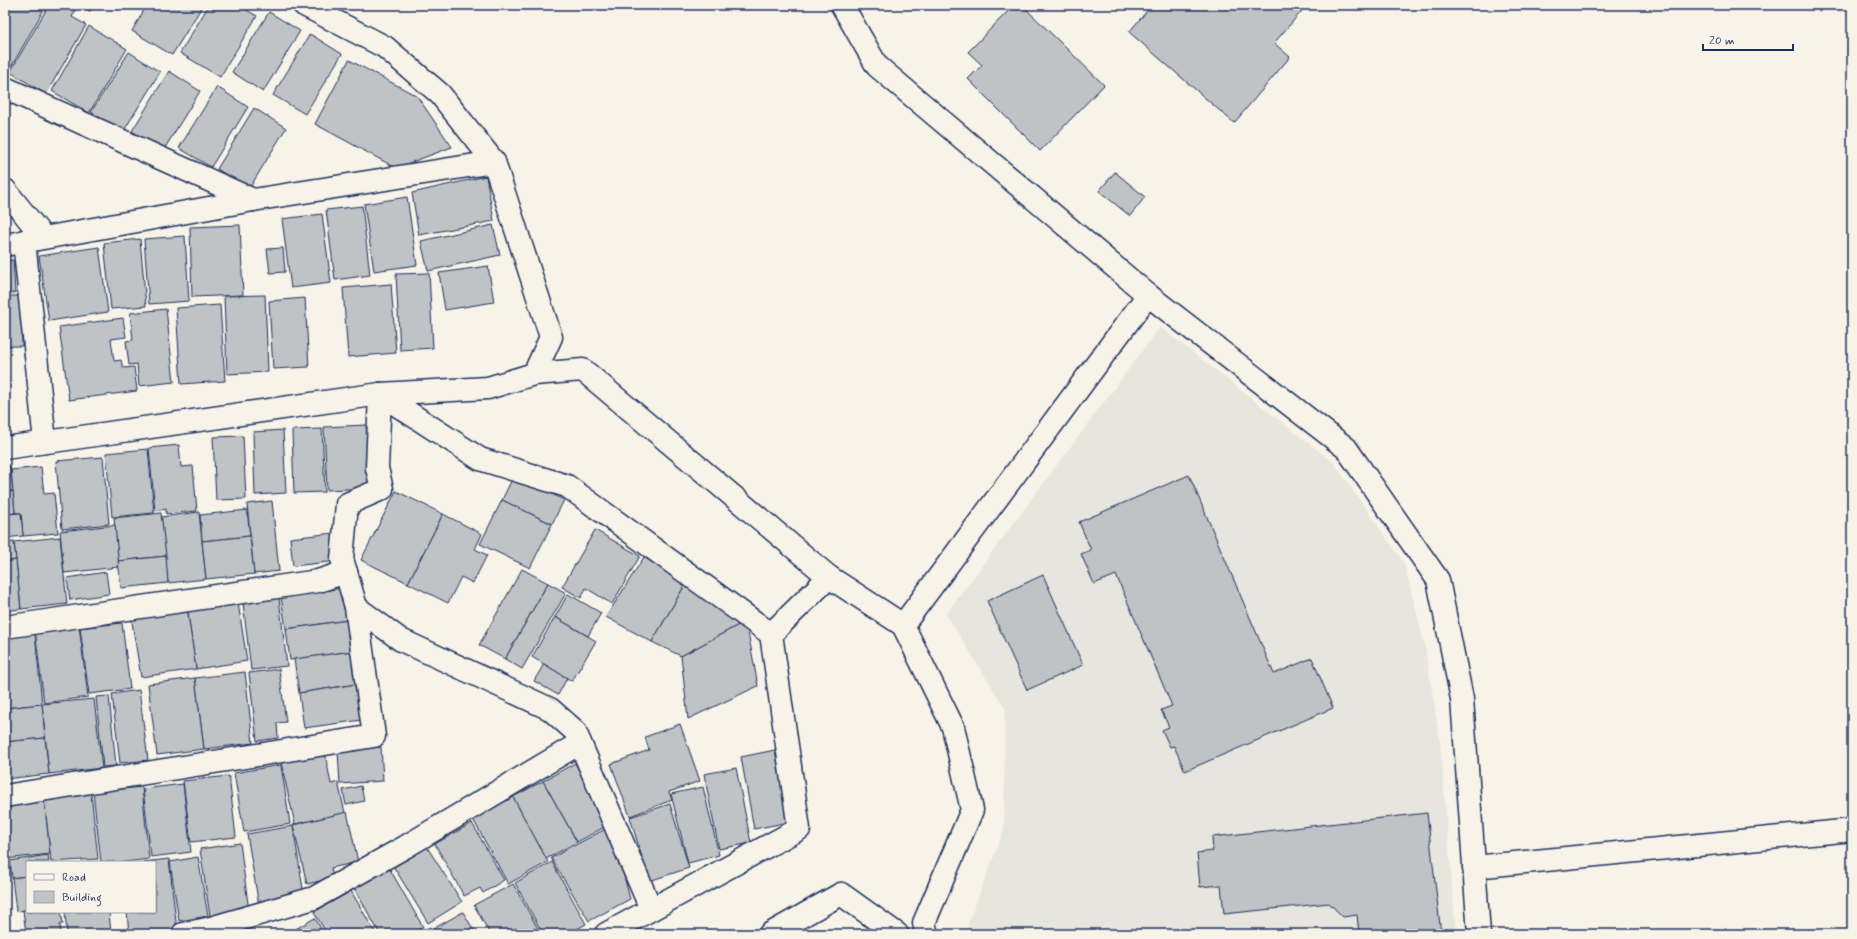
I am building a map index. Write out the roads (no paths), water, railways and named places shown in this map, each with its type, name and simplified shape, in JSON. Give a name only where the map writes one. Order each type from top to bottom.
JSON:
[{"type":"street","points":[[304,5],[385,47],[440,94],[494,162],[550,337],[534,374]]},
{"type":"street","points":[[842,5],[877,66],[1148,295],[1346,448],[1438,580],[1462,699],[1479,934]]},
{"type":"street","points":[[5,88],[253,200]]},
{"type":"street","points":[[24,241],[253,200],[494,162]]},
{"type":"street","points":[[5,190],[24,241],[45,442]]},
{"type":"street","points":[[903,625],[1148,295]]},
{"type":"street","points":[[5,448],[380,394],[488,388],[534,374],[584,370],[829,577],[903,625],[953,727],[972,810],[919,930]]},
{"type":"street","points":[[5,796],[374,736],[356,606],[342,559],[347,504],[382,489],[377,468],[380,394]]},
{"type":"street","points":[[380,394],[480,459],[567,486],[771,634],[800,829],[606,934]]},
{"type":"street","points":[[5,627],[318,581],[346,572]]},
{"type":"street","points":[[771,634],[829,577]]},
{"type":"street","points":[[356,606],[401,640],[550,709],[575,731],[651,909]]},
{"type":"street","points":[[183,934],[207,929],[314,898],[405,847],[580,743]]},
{"type":"street","points":[[1474,866],[1852,830]]},
{"type":"street","points":[[770,934],[841,894],[897,934]]}]
